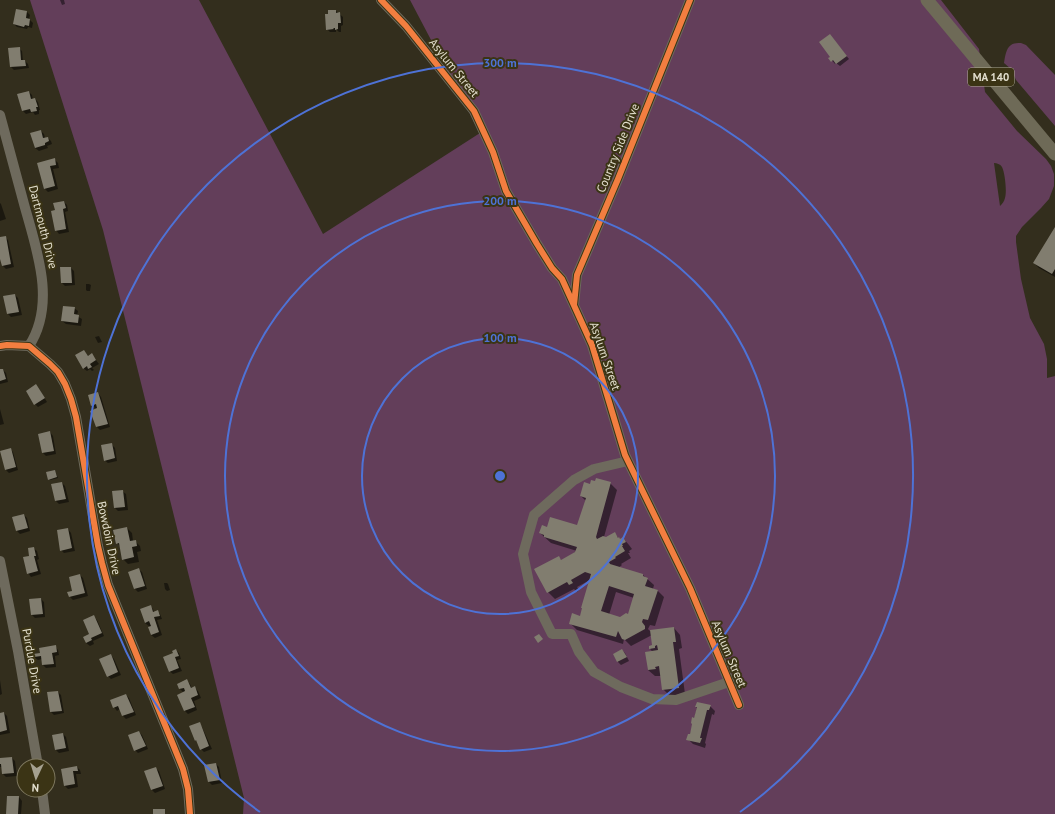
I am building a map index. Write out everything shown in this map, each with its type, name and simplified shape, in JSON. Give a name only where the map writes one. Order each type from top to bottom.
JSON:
[{"type":"main road","name":"MA 140","points":[[927,0],[1055,154]]},
{"type":"street","name":"Asylum Street","points":[[381,0],[406,26],[474,111],[493,152],[506,191],[552,268],[562,279],[592,345],[625,455],[690,588],[739,705]]},
{"type":"street","name":"Country Side Drive","points":[[574,305],[577,275],[618,179],[690,0]]},
{"type":"street","name":"Dartmouth Drive","points":[[0,115],[37,253],[42,279],[40,318],[35,336],[29,346]]},
{"type":"street","points":[[562,279],[572,279],[577,275]]},
{"type":"street","points":[[0,346],[29,346]]},
{"type":"street","name":"Bowdoin Drive","points":[[29,346],[58,372],[65,384],[77,426],[94,525],[104,570],[111,592],[180,762],[188,789],[190,814]]},
{"type":"street","points":[[628,461],[594,469],[574,480],[534,515],[522,554],[531,592],[552,634],[571,634],[579,652],[594,672],[622,687],[652,699],[676,700],[729,682]]},
{"type":"street","name":"Purdue Drive","points":[[0,561],[18,651],[37,758]]},
{"type":"street","points":[[43,798],[45,814]]},
{"type":"shaded area","points":[[30,0],[199,0],[323,234],[480,133],[410,0],[941,0],[979,49],[985,92],[1017,131],[1046,159],[1054,174],[1054,186],[1049,199],[1022,227],[1016,236],[1016,242],[1021,279],[1030,318],[1044,344],[1047,359],[1047,378],[1055,376],[1055,814],[243,814],[244,798],[103,230]],"holes":[[[994,163],[999,164],[1002,167],[1004,174],[1006,191],[1004,202],[1000,206]]]},
{"type":"shaded area","points":[[1016,43],[1026,45],[1055,75],[1055,126],[1016,80],[1011,69],[1004,63],[1009,46]]},
{"type":"building","points":[[16,9],[27,11],[26,18],[30,19],[29,26],[25,25],[24,27],[13,24]]},
{"type":"building","points":[[328,10],[336,10],[336,13],[340,12],[341,23],[338,23],[338,29],[335,30],[335,28],[333,28],[334,29],[326,30],[325,14],[328,14]]},
{"type":"building","points":[[830,34],[847,56],[836,64],[833,60],[831,62],[828,58],[830,57],[819,42]]},
{"type":"building","points":[[20,47],[21,60],[25,60],[26,66],[10,67],[8,48]]},
{"type":"building","points":[[29,91],[31,99],[35,98],[38,107],[36,107],[37,111],[31,112],[30,109],[22,111],[17,94]]},
{"type":"building","points":[[41,130],[43,138],[48,137],[49,141],[45,143],[45,145],[35,148],[30,133]]},
{"type":"building","points":[[55,158],[56,165],[50,166],[55,186],[44,189],[37,163]]},
{"type":"building","points":[[64,201],[66,208],[63,209],[66,229],[55,231],[51,211],[55,210],[53,203]]},
{"type":"building","points":[[1055,227],[1055,269],[1052,274],[1033,263]]},
{"type":"building","points":[[6,236],[11,264],[2,266],[0,259],[0,237]]},
{"type":"building","points":[[60,267],[71,267],[72,283],[61,283]]},
{"type":"building","points":[[15,294],[19,312],[7,314],[3,296]]},
{"type":"building","points":[[63,306],[75,307],[74,314],[79,315],[78,323],[61,321]]},
{"type":"building","points":[[84,350],[88,356],[92,353],[96,360],[90,364],[92,367],[88,369],[87,366],[83,369],[75,355]]},
{"type":"building","points":[[0,369],[3,369],[6,379],[0,381]]},
{"type":"building","points":[[36,384],[45,398],[34,405],[26,391]]},
{"type":"building","points":[[98,392],[108,424],[96,427],[90,411],[97,408],[96,404],[91,406],[88,395]]},
{"type":"building","points":[[50,431],[54,451],[42,453],[38,434]]},
{"type":"building","points":[[112,443],[115,458],[104,461],[101,445]]},
{"type":"building","points":[[11,448],[16,467],[5,470],[0,451]]},
{"type":"building","points":[[55,470],[57,477],[48,480],[46,472]]},
{"type":"building","points":[[596,478],[611,482],[596,537],[597,539],[603,536],[606,537],[615,532],[618,538],[619,537],[620,539],[623,537],[626,542],[622,544],[625,551],[609,562],[610,564],[643,574],[643,576],[648,578],[645,586],[658,590],[648,620],[643,619],[642,622],[645,629],[625,640],[622,639],[618,631],[616,637],[569,624],[572,613],[580,616],[591,574],[585,572],[571,580],[573,583],[569,585],[567,582],[547,593],[534,569],[559,556],[561,560],[575,552],[577,547],[544,537],[544,535],[539,533],[542,525],[547,527],[550,517],[577,525],[586,498],[580,496],[584,482],[590,484],[591,480],[595,481]],"holes":[[[609,586],[634,594],[628,614],[626,613],[620,617],[601,611]]]},
{"type":"building","points":[[62,482],[66,499],[55,501],[51,484]]},
{"type":"building","points":[[123,490],[125,507],[114,508],[112,491]]},
{"type":"building","points":[[24,514],[28,528],[16,531],[12,517]]},
{"type":"building","points":[[127,527],[130,541],[136,540],[137,546],[132,547],[134,557],[122,560],[119,543],[116,544],[113,530]]},
{"type":"building","points":[[68,528],[72,548],[60,551],[57,530]]},
{"type":"building","points":[[34,547],[36,556],[34,556],[38,571],[27,574],[23,557],[29,556],[28,548]]},
{"type":"building","points":[[139,568],[145,586],[134,589],[128,572]]},
{"type":"building","points":[[80,574],[85,593],[69,597],[67,592],[72,591],[69,577]]},
{"type":"building","points":[[41,598],[43,614],[31,615],[29,599]]},
{"type":"building","points":[[151,605],[153,612],[158,610],[160,616],[154,617],[159,632],[151,635],[148,627],[151,626],[149,621],[145,623],[140,609]]},
{"type":"building","points":[[94,615],[102,633],[91,638],[92,640],[86,643],[83,637],[89,634],[83,620]]},
{"type":"building","points":[[674,627],[676,642],[673,642],[679,688],[662,690],[659,666],[655,667],[656,669],[648,670],[645,652],[658,650],[657,645],[655,648],[649,649],[649,646],[652,645],[650,630]]},
{"type":"building","points":[[539,634],[543,639],[538,643],[534,637]]},
{"type":"building","points":[[56,645],[57,652],[52,653],[54,664],[42,665],[41,656],[34,657],[33,654],[40,653],[39,648]]},
{"type":"building","points":[[176,649],[179,656],[175,657],[179,668],[169,672],[163,657],[173,653],[172,651]]},
{"type":"building","points":[[622,649],[627,657],[617,662],[613,654]]},
{"type":"building","points":[[111,654],[118,672],[107,677],[99,659]]},
{"type":"building","points":[[187,679],[191,688],[195,686],[198,695],[191,698],[195,707],[184,711],[177,695],[185,691],[184,688],[179,689],[177,684]]},
{"type":"building","points":[[58,691],[62,711],[50,712],[47,692]]},
{"type":"building","points":[[126,694],[134,712],[122,716],[118,706],[113,708],[110,700]]},
{"type":"building","points":[[697,702],[711,705],[709,710],[707,710],[700,743],[686,740],[688,734],[690,734],[692,717],[694,718]]},
{"type":"building","points":[[4,712],[7,730],[0,732],[0,713]]},
{"type":"building","points":[[200,722],[209,746],[200,750],[189,726]]},
{"type":"building","points":[[139,731],[146,746],[134,751],[128,735]]},
{"type":"building","points":[[63,733],[66,748],[55,750],[52,735]]},
{"type":"building","points":[[12,757],[14,773],[2,774],[0,758]]},
{"type":"building","points":[[216,763],[220,780],[208,782],[204,765]]},
{"type":"building","points":[[77,766],[78,771],[73,771],[75,784],[64,786],[61,769]]},
{"type":"building","points":[[156,767],[163,786],[151,790],[144,771]]},
{"type":"building","points":[[7,796],[16,796],[16,798],[19,798],[18,814],[6,814]]},
{"type":"building","points":[[153,809],[165,809],[165,814],[153,814]]},
{"type":"cycle path","points":[[381,0],[406,26],[474,111],[493,152],[506,191],[552,268],[562,279],[592,345],[625,455],[690,588],[739,705]]},
{"type":"cycle path","points":[[574,305],[577,275],[618,179],[690,0]]},
{"type":"cycle path","points":[[0,346],[29,346],[58,372],[65,384],[76,417],[98,546],[108,585],[183,769],[188,789],[190,814]]}]
